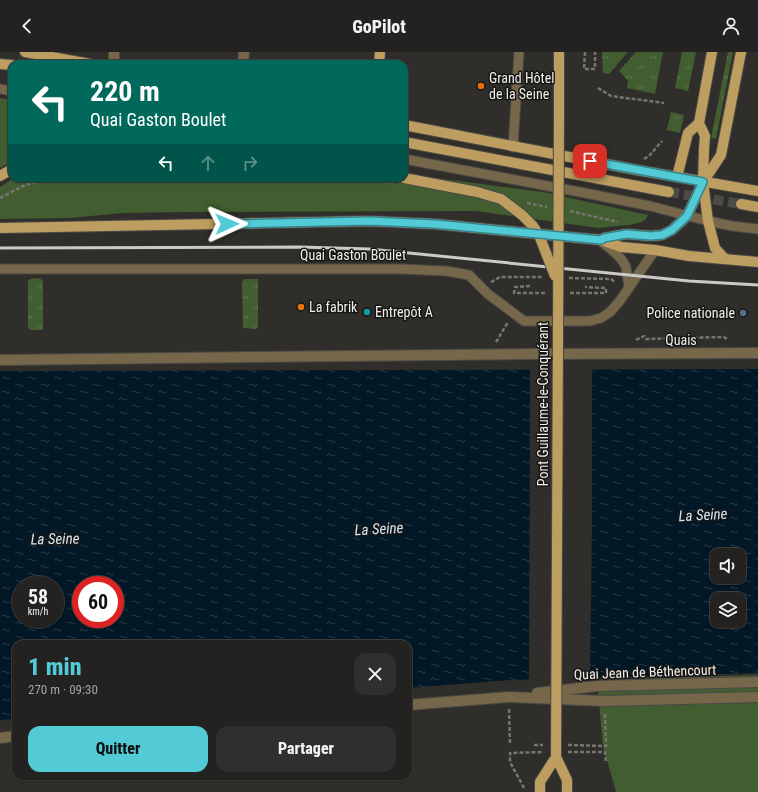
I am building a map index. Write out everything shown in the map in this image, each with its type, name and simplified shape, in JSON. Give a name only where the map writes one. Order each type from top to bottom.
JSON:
[{"type":"main road","points":[[25,52],[68,60]]},
{"type":"main road","name":"Pont Guillaume-le-Conquérant","points":[[559,52],[559,754],[567,780],[567,792]]},
{"type":"main road","points":[[712,52],[699,123],[705,136],[703,182],[708,221],[715,248],[725,259]]},
{"type":"main road","points":[[601,240],[604,238],[626,234],[651,236],[662,235],[672,230],[687,216],[703,182],[721,155],[741,52]]},
{"type":"main road","points":[[677,177],[688,133],[699,123]]},
{"type":"main road","points":[[408,126],[513,147],[758,191]]},
{"type":"main road","points":[[408,143],[670,192]]},
{"type":"main road","points":[[408,179],[478,192],[501,200],[514,208],[522,214],[539,235],[558,282]]},
{"type":"main road","points":[[741,204],[758,207]]},
{"type":"main road","points":[[0,228],[369,221],[435,224],[601,240],[621,247],[655,250],[689,256],[758,262]]},
{"type":"main road","points":[[540,792],[540,782],[559,754]]},
{"type":"street","name":"Quais","points":[[0,360],[489,354],[758,353]]},
{"type":"street","name":"Quai Jean de Béthencourt","points":[[412,705],[509,697],[597,686],[758,682]]},
{"type":"street","name":"Quai Jean de Béthencourt","points":[[509,697],[604,701],[758,697]]},
{"type":"street","points":[[0,738],[12,736]]},
{"type":"lane","points":[[513,147],[519,52]]},
{"type":"lane","points":[[408,160],[650,206],[708,221],[758,230]]},
{"type":"lane","points":[[601,240],[623,262],[626,268],[629,287]]},
{"type":"lane","name":"Quai Gaston Boulet","points":[[0,269],[401,269],[446,271],[469,275],[488,294],[524,321],[590,321],[601,318],[610,312],[619,302],[655,250]]},
{"type":"path","points":[[584,52],[584,69],[595,69],[595,52]]},
{"type":"path","points":[[598,88],[612,96],[664,103]]},
{"type":"path","points":[[0,198],[25,185],[37,182]]},
{"type":"path","points":[[530,286],[514,287],[514,293],[550,294]]},
{"type":"path","points":[[566,293],[606,293],[606,288],[585,287]]},
{"type":"path","points":[[489,354],[505,326],[515,314]]},
{"type":"path","points":[[509,697],[510,745]]},
{"type":"path","points":[[563,745],[606,746],[604,701]]},
{"type":"path","points":[[524,788],[510,762],[510,752],[534,752]]},
{"type":"path","points":[[559,754],[605,752],[606,762]]},
{"type":"green space","points":[[602,52],[628,52],[609,74],[603,73]]},
{"type":"green space","points":[[636,52],[663,52],[655,94],[627,88],[628,81],[619,71]]},
{"type":"green space","points":[[682,52],[696,52],[688,91],[675,88]]},
{"type":"green space","points":[[728,52],[733,52],[716,139],[711,138]]},
{"type":"green space","points":[[0,98],[8,99],[8,163],[0,168]]},
{"type":"green space","points":[[671,112],[684,115],[680,133],[667,130]]},
{"type":"green space","points":[[408,175],[543,192],[648,215],[642,222],[629,225],[598,228],[476,211],[123,213],[70,218],[0,219],[0,187],[8,182],[408,182]]},
{"type":"green space","points":[[34,278],[41,279],[43,281],[42,330],[31,330],[28,328],[28,280]]},
{"type":"green space","points":[[245,279],[258,279],[258,326],[256,329],[243,328],[242,282]]},
{"type":"green space","points":[[758,675],[758,792],[616,792],[603,746],[597,680]]},
{"type":"water","name":"La Seine","points":[[758,369],[758,673],[511,680],[412,688],[412,640],[12,640],[12,719],[0,720],[0,371]]},
{"type":"pier","points":[[530,367],[592,367],[590,679],[529,681]]},
{"type":"tunnel","points":[[669,192],[741,204]]},
{"type":"railway","points":[[0,248],[300,247],[369,249],[689,281],[758,285]]},
{"type":"place","name":"Grand Hôtel de la Seine","points":[[481,86]]},
{"type":"place","name":"La fabrik","points":[[301,307]]},
{"type":"place","name":"Entrepôt A","points":[[367,312]]},
{"type":"place","name":"Police nationale","points":[[743,313]]},
{"type":"route","points":[[227,224],[369,221],[435,224],[601,240],[604,238],[626,234],[651,236],[662,235],[672,230],[687,216],[703,182],[590,161]]}]
